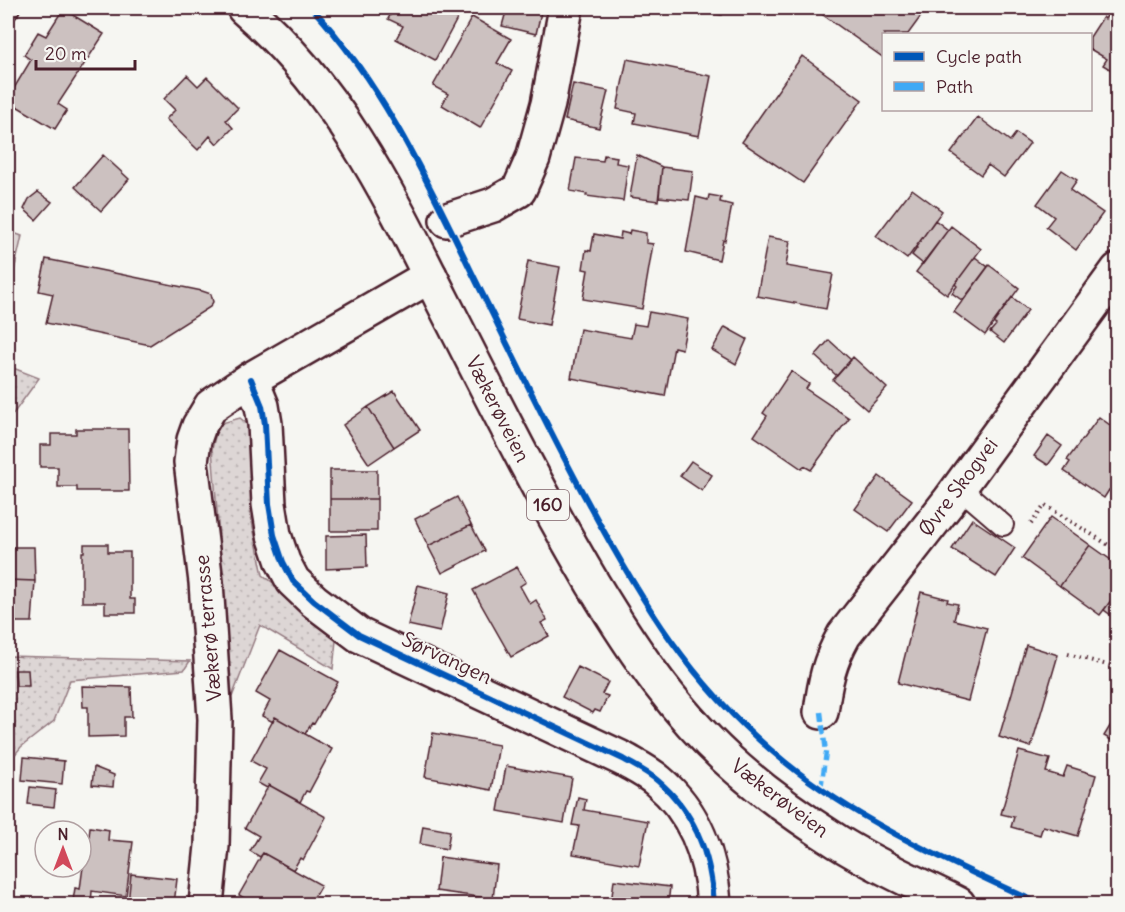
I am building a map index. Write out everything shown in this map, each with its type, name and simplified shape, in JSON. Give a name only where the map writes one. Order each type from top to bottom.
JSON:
[{"type":"street","name":"Vækerøveien","points":[[244,8],[266,26],[294,57],[353,133],[406,225],[516,445],[566,537],[625,635],[684,715],[736,767],[763,790],[814,826],[865,857],[958,904]]},
{"type":"street","points":[[447,220],[494,205],[519,190],[533,158],[548,104],[566,8]]},
{"type":"street","name":"Øvre Skogvei","points":[[821,712],[825,677],[832,655],[844,635],[959,488],[1118,270]]},
{"type":"street","points":[[251,379],[430,276]]},
{"type":"street","name":"Vækerø terrasse","points":[[206,904],[215,785],[214,676],[206,582],[191,462],[194,440],[204,416],[212,406],[251,379]]},
{"type":"street","name":"Sørvangen","points":[[251,379],[262,406],[265,424],[269,504],[274,535],[283,562],[294,581],[314,601],[359,635],[623,759],[657,780],[678,800],[704,847],[712,879],[714,904]]},
{"type":"lane","points":[[959,488],[1003,525]]},
{"type":"path","points":[[1042,510],[1045,505],[1118,551]]},
{"type":"path","points":[[1068,654],[1118,668]]},
{"type":"shaded area","points":[[8,231],[22,236],[8,297]]},
{"type":"shaded area","points":[[8,366],[39,378],[8,421]]},
{"type":"shaded area","points":[[240,418],[251,427],[257,437],[250,512],[263,575],[337,631],[333,669],[260,625],[232,697],[212,449],[218,424]]},
{"type":"shaded area","points":[[8,656],[190,661],[184,670],[70,680],[54,721],[21,747],[8,763]]},
{"type":"building","points":[[394,8],[463,8],[435,60],[396,39],[403,26],[388,19]]},
{"type":"building","points":[[507,8],[542,8],[536,34],[502,26]]},
{"type":"building","points":[[683,8],[723,8],[722,15],[683,10]]},
{"type":"building","points":[[822,8],[927,8],[909,33],[882,33],[882,57],[819,12]]},
{"type":"building","points":[[63,9],[104,34],[58,104],[67,110],[55,129],[8,101],[8,98],[31,60],[24,55],[38,32],[46,36]]},
{"type":"building","points":[[1108,14],[1118,19],[1118,74],[1103,65],[1107,59],[1092,50],[1092,34],[1103,17],[1105,19]]},
{"type":"building","points":[[472,17],[511,39],[497,63],[512,71],[480,128],[442,105],[448,94],[433,86]]},
{"type":"building","points":[[802,56],[862,100],[803,183],[742,142]]},
{"type":"building","points":[[627,59],[711,76],[699,136],[634,123],[636,113],[617,109]]},
{"type":"building","points":[[187,75],[198,86],[207,77],[238,108],[226,120],[233,128],[217,144],[210,136],[198,150],[166,119],[175,110],[164,99]]},
{"type":"building","points":[[573,84],[608,91],[599,128],[565,120]]},
{"type":"building","points":[[978,117],[1010,141],[1016,133],[1030,143],[1004,177],[988,165],[981,175],[951,153]]},
{"type":"building","points":[[103,155],[129,179],[101,211],[75,187]]},
{"type":"building","points":[[604,155],[617,157],[616,163],[628,165],[623,201],[586,196],[587,194],[570,191],[576,158],[603,161]]},
{"type":"building","points":[[637,155],[662,167],[658,201],[630,197]]},
{"type":"building","points":[[662,167],[693,171],[689,200],[659,197]]},
{"type":"building","points":[[1062,170],[1077,180],[1070,190],[1103,213],[1076,250],[1046,227],[1054,217],[1037,204]]},
{"type":"building","points":[[912,189],[942,211],[907,259],[876,236]]},
{"type":"building","points":[[38,192],[52,202],[36,220],[24,209],[29,199]]},
{"type":"building","points":[[709,195],[721,197],[720,202],[732,205],[719,260],[686,252],[696,197],[708,200]]},
{"type":"building","points":[[935,220],[948,230],[923,264],[912,255]]},
{"type":"building","points":[[951,226],[981,249],[947,295],[916,272]]},
{"type":"building","points":[[630,230],[646,233],[646,243],[653,244],[642,309],[583,299],[588,270],[583,269],[586,250],[591,251],[594,234],[620,239],[621,232],[629,234]]},
{"type":"building","points":[[768,237],[790,241],[786,266],[833,274],[826,309],[757,296]]},
{"type":"building","points":[[975,257],[988,267],[963,301],[952,293],[957,286],[955,284]]},
{"type":"building","points":[[46,259],[202,291],[211,294],[213,302],[210,307],[150,345],[46,323],[53,294],[39,291]]},
{"type":"building","points":[[528,261],[560,267],[549,325],[517,319]]},
{"type":"building","points":[[989,265],[1019,288],[985,335],[954,312]]},
{"type":"building","points":[[1012,297],[1028,310],[1004,343],[990,332],[996,325],[993,323]]},
{"type":"building","points":[[649,312],[688,319],[682,349],[674,347],[665,396],[571,378],[580,329],[631,338],[634,324],[646,326]]},
{"type":"building","points":[[725,327],[747,339],[736,364],[712,350]]},
{"type":"building","points":[[829,340],[851,360],[837,376],[815,356]]},
{"type":"building","points":[[853,357],[887,388],[867,410],[833,380]]},
{"type":"building","points":[[791,371],[809,384],[806,389],[849,418],[811,470],[804,466],[802,469],[754,436],[767,416],[763,413]]},
{"type":"building","points":[[394,391],[420,430],[394,447],[368,407]]},
{"type":"building","points":[[368,407],[394,447],[369,464],[343,425]]},
{"type":"building","points":[[1099,417],[1118,431],[1118,491],[1115,495],[1109,490],[1104,498],[1064,471],[1070,462],[1067,460]]},
{"type":"building","points":[[76,429],[128,429],[129,491],[77,491],[77,487],[58,487],[58,467],[40,467],[40,445],[51,445],[51,434],[76,434]]},
{"type":"building","points":[[1048,436],[1062,446],[1048,465],[1034,456]]},
{"type":"building","points":[[691,461],[712,475],[702,491],[680,476]]},
{"type":"building","points":[[330,470],[377,470],[377,499],[330,499]]},
{"type":"building","points":[[879,476],[912,500],[888,532],[855,509]]},
{"type":"building","points":[[457,497],[471,525],[428,546],[415,519]]},
{"type":"building","points":[[330,499],[377,499],[377,531],[330,531]]},
{"type":"building","points":[[1051,517],[1090,545],[1060,586],[1022,558]]},
{"type":"building","points":[[972,519],[1015,548],[996,577],[952,549]]},
{"type":"building","points":[[471,525],[485,551],[442,573],[428,546]]},
{"type":"building","points":[[366,535],[367,567],[326,569],[326,536]]},
{"type":"building","points":[[84,544],[108,544],[108,552],[130,552],[130,599],[135,599],[135,613],[105,613],[105,602],[82,602]]},
{"type":"building","points":[[1090,545],[1118,565],[1118,591],[1100,615],[1060,586]]},
{"type":"building","points":[[8,547],[34,547],[35,581],[8,580]]},
{"type":"building","points":[[517,567],[526,582],[520,586],[530,604],[536,600],[547,620],[541,623],[549,636],[511,657],[473,590]]},
{"type":"building","points":[[8,580],[35,581],[32,622],[8,622]]},
{"type":"building","points":[[418,585],[449,593],[440,632],[408,625]]},
{"type":"building","points":[[1118,591],[1118,620],[1104,610]]},
{"type":"building","points":[[921,592],[958,604],[954,620],[987,628],[968,701],[898,683]]},
{"type":"building","points":[[1026,645],[1058,655],[1031,747],[999,737]]},
{"type":"building","points":[[280,650],[338,682],[314,724],[312,723],[305,734],[275,717],[273,722],[262,716],[270,701],[256,693]]},
{"type":"building","points":[[578,667],[608,682],[602,694],[608,696],[600,712],[595,710],[593,713],[562,697]]},
{"type":"building","points":[[15,670],[28,670],[29,686],[16,686]]},
{"type":"building","points":[[82,686],[131,687],[132,717],[124,717],[124,736],[88,737],[88,707],[83,707]]},
{"type":"building","points":[[1118,713],[1118,744],[1104,736]]},
{"type":"building","points":[[275,717],[332,749],[309,792],[306,791],[300,802],[269,785],[267,788],[258,783],[266,769],[251,761]]},
{"type":"building","points":[[433,733],[499,745],[491,790],[425,777]]},
{"type":"building","points":[[1019,751],[1050,759],[1046,772],[1063,777],[1067,766],[1096,775],[1078,836],[1043,826],[1040,835],[1011,827],[1014,817],[1001,814]]},
{"type":"building","points":[[24,757],[64,761],[62,784],[22,780]]},
{"type":"building","points":[[506,766],[572,778],[564,823],[498,811]]},
{"type":"building","points":[[94,767],[114,775],[113,787],[92,785]]},
{"type":"building","points":[[269,785],[326,817],[303,860],[300,858],[293,870],[263,853],[260,857],[250,851],[259,836],[245,828]]},
{"type":"building","points":[[30,787],[56,790],[54,807],[28,804]]},
{"type":"building","points":[[578,797],[586,799],[584,810],[648,821],[639,866],[573,854],[579,826],[572,825]]},
{"type":"building","points":[[423,826],[450,831],[447,849],[420,844]]},
{"type":"building","points":[[93,827],[109,830],[108,840],[133,842],[126,896],[92,891],[91,904],[73,901],[75,888],[80,889],[81,879],[93,879]]},
{"type":"building","points":[[263,853],[321,885],[310,904],[251,904],[239,895]]},
{"type":"building","points":[[440,857],[497,865],[493,899],[436,891]]},
{"type":"building","points":[[131,874],[177,879],[174,904],[128,904]]},
{"type":"building","points":[[614,880],[670,887],[668,904],[611,904]]},
{"type":"marked path","points":[[821,712],[826,752],[821,789]]},
{"type":"cycle path","points":[[312,8],[338,39],[384,104],[442,211],[585,497],[648,607],[695,672],[752,733],[814,784],[875,823],[1040,904]]},
{"type":"cycle path","points":[[251,379],[262,406],[265,424],[269,504],[274,535],[283,562],[293,581],[314,601],[359,635],[623,759],[654,778],[671,793],[682,807],[699,836],[709,869],[714,904]]}]
